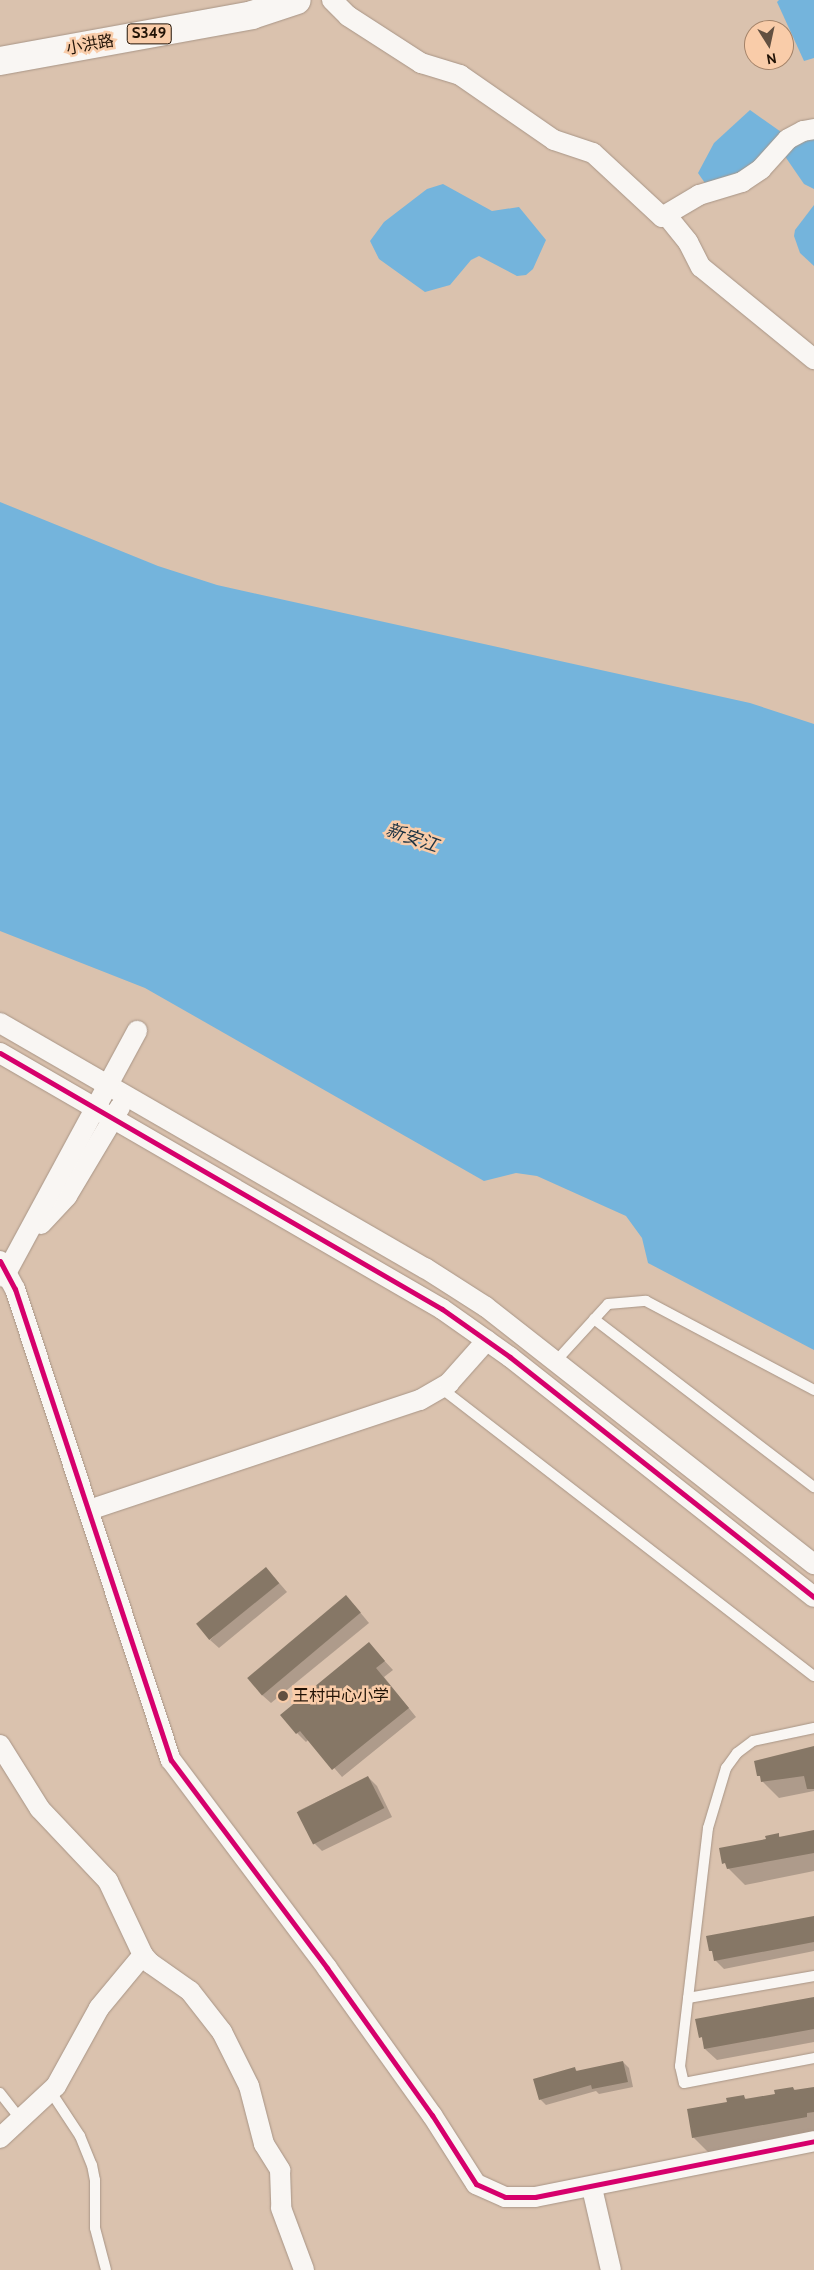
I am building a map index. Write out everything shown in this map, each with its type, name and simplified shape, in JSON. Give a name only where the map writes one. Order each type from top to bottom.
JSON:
[{"type":"main road","name":"小洪路","points":[[0,62],[252,15],[297,0]]},
{"type":"street","points":[[332,0],[348,16],[422,63],[460,75],[554,140],[592,153],[656,215],[667,216],[699,195],[742,182],[761,169],[793,136],[814,129]]},
{"type":"street","points":[[667,216],[688,242],[701,268],[814,359]]},
{"type":"street","points":[[0,1023],[425,1268],[486,1307],[814,1564]]},
{"type":"street","points":[[2,1268],[137,1031]]},
{"type":"street","points":[[0,1053],[411,1290],[487,1340],[814,1597]]},
{"type":"street","points":[[2,1268],[67,1196],[127,1096]]},
{"type":"street","points":[[2,1268],[15,1288],[165,1746],[178,1773],[327,1968],[432,2115],[476,2184],[495,2194],[515,2198],[592,2188],[641,2175],[814,2141]]},
{"type":"street","points":[[89,1510],[420,1400],[449,1383],[487,1340]]},
{"type":"street","points":[[0,1745],[40,1809],[108,1880],[143,1955],[195,1996],[222,2032],[249,2086],[264,2144],[280,2170],[281,2208],[304,2270]]},
{"type":"street","points":[[0,2138],[51,2092],[99,2008],[143,1955]]},
{"type":"street","points":[[592,2188],[611,2270]]},
{"type":"lane","points":[[556,1361],[608,1304],[646,1301],[814,1390]]},
{"type":"lane","points":[[594,1319],[814,1487]]},
{"type":"lane","points":[[441,1388],[814,1676]]},
{"type":"lane","points":[[814,1728],[753,1741],[737,1754],[726,1768],[708,1828],[680,2066],[684,2083],[814,2058]]},
{"type":"lane","points":[[688,1998],[814,1976]]},
{"type":"lane","points":[[51,2092],[80,2136],[92,2165],[95,2180],[96,2228],[106,2270]]},
{"type":"lane","points":[[0,2093],[20,2119]]},
{"type":"water","points":[[779,0],[814,0],[814,58],[804,61],[794,39],[794,20],[785,20],[777,2]]},
{"type":"water","points":[[750,110],[784,134],[743,175],[707,186],[698,173],[714,143]]},
{"type":"water","points":[[814,133],[814,189],[804,184],[782,152]]},
{"type":"water","points":[[443,184],[492,211],[519,207],[546,240],[533,269],[526,275],[517,276],[479,256],[471,260],[450,285],[425,292],[379,259],[370,241],[384,222],[427,189]]},
{"type":"water","points":[[814,205],[814,266],[800,253],[794,236],[795,230]]},
{"type":"water","name":"新安江","points":[[0,502],[158,566],[217,585],[750,703],[814,724],[814,1350],[648,1263],[642,1238],[626,1216],[537,1176],[516,1173],[484,1181],[145,988],[0,931]]},
{"type":"building","points":[[266,1567],[279,1583],[209,1640],[196,1624]]},
{"type":"building","points":[[346,1595],[361,1613],[262,1696],[247,1678]]},
{"type":"building","points":[[369,1642],[385,1661],[376,1668],[409,1708],[332,1770],[300,1731],[296,1734],[280,1715]]},
{"type":"building","points":[[814,1746],[814,1789],[807,1789],[804,1776],[761,1782],[760,1776],[757,1776],[754,1761]]},
{"type":"building","points":[[368,1776],[384,1808],[313,1844],[297,1812]]},
{"type":"building","points":[[814,1830],[814,1853],[727,1869],[725,1863],[722,1864],[719,1848],[766,1839],[765,1836],[779,1833],[779,1837]]},
{"type":"building","points":[[814,1916],[814,1942],[714,1961],[712,1951],[709,1951],[706,1936]]},
{"type":"building","points":[[814,1997],[814,2029],[704,2049],[702,2037],[699,2038],[695,2019]]},
{"type":"building","points":[[623,2061],[628,2082],[592,2089],[591,2085],[539,2100],[533,2079],[575,2067],[576,2071]]},
{"type":"building","points":[[793,2087],[794,2090],[814,2087],[814,2112],[807,2113],[807,2117],[692,2138],[687,2109],[727,2102],[726,2098],[744,2095],[745,2099],[775,2094],[774,2090]]},
{"type":"cycle path","points":[[0,1053],[442,1309],[510,1357],[814,1597]]},
{"type":"cycle path","points":[[0,1261],[15,1289],[171,1760],[327,1968],[432,2115],[476,2184],[505,2197],[535,2197],[814,2141]]},
{"type":"place","name":"王村中心小学","points":[[283,1696]]}]
